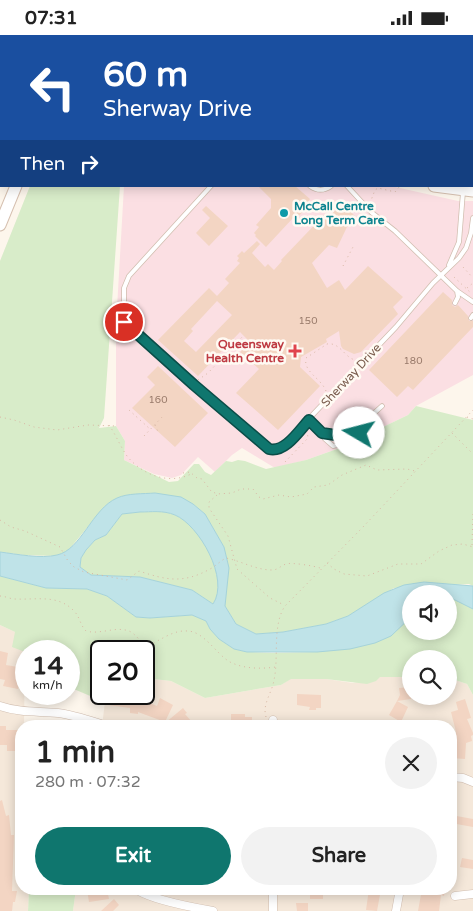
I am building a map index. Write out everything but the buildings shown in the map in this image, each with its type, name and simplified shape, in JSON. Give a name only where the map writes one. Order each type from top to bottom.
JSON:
[{"type":"main road","points":[[0,225],[16,187]]},
{"type":"main road","points":[[445,187],[467,189]]},
{"type":"street","points":[[0,706],[21,712],[57,713],[90,720]]},
{"type":"street","points":[[457,777],[463,777],[473,782]]},
{"type":"street","points":[[455,896],[473,894]]},
{"type":"street","points":[[148,895],[197,909],[213,911]]},
{"type":"street","points":[[264,911],[273,911],[273,895]]},
{"type":"street","points":[[396,911],[399,895]]},
{"type":"lane","name":"Sherway Drive","points":[[210,187],[130,276],[124,288],[124,322],[269,449],[276,450],[282,447],[309,420],[396,327],[440,275],[460,258],[472,233],[473,218]]},
{"type":"lane","points":[[311,187],[315,190],[329,187]]},
{"type":"lane","points":[[348,187],[457,291],[473,302]]},
{"type":"lane","name":"Sherway Drive","points":[[448,267],[459,242],[467,189]]},
{"type":"lane","points":[[461,231],[472,233]]},
{"type":"lane","points":[[455,303],[458,297],[457,291]]},
{"type":"lane","points":[[322,433],[342,436],[362,424],[382,406]]},
{"type":"lane","points":[[309,420],[322,433],[325,439],[334,446],[354,438],[359,433],[362,424]]},
{"type":"path","points":[[368,206],[375,190],[378,188],[395,192],[399,187]]},
{"type":"path","points":[[368,206],[375,203]]},
{"type":"path","points":[[343,266],[353,247]]},
{"type":"path","points":[[463,267],[473,278]]},
{"type":"path","points":[[454,277],[473,295]]},
{"type":"path","points":[[467,288],[473,283]]},
{"type":"path","points":[[194,385],[244,335]]},
{"type":"path","points":[[326,392],[323,385],[307,368],[306,358],[327,344],[332,343],[349,358],[356,361]]},
{"type":"path","points":[[129,410],[150,429]]},
{"type":"path","points":[[268,720],[264,717],[264,707],[274,682],[278,628],[282,610],[416,472],[473,410]]},
{"type":"path","points":[[144,435],[164,415]]},
{"type":"path","points":[[0,417],[34,427],[57,430],[88,425],[116,426]]},
{"type":"path","points":[[467,417],[473,419]]},
{"type":"path","points":[[109,425],[129,457],[136,465],[149,473],[170,480],[192,474]]},
{"type":"path","points":[[154,425],[159,434]]},
{"type":"path","points":[[284,462],[308,438],[307,431]]},
{"type":"path","points":[[452,432],[473,453]]},
{"type":"path","points":[[183,473],[190,472],[202,479],[211,491],[217,494],[232,493],[241,489],[253,489],[263,499],[279,495],[291,497],[304,495],[309,493],[314,487],[328,485],[342,475],[366,465],[377,470],[406,469],[416,472]]},
{"type":"path","points":[[217,494],[209,502],[210,508],[228,536],[237,569],[270,598],[285,606]]},
{"type":"path","points":[[327,562],[334,569],[344,574],[367,576],[398,564],[421,564],[439,551],[452,545],[463,544],[472,547],[473,513]]},
{"type":"path","points":[[0,520],[60,547],[68,561],[74,567],[84,572],[127,580],[139,571],[160,578],[175,580],[194,577],[226,558],[274,571],[287,563],[312,565],[320,569]]},
{"type":"path","points":[[0,596],[11,599],[32,600],[43,598],[60,601],[67,604],[75,612],[86,631],[92,633],[121,629],[130,631],[147,646],[174,633],[188,631],[197,634],[228,661],[253,669],[276,667]]},
{"type":"shaded area","name":"Queensway Health Centre","points":[[124,187],[395,187],[458,201],[473,201],[473,375],[416,406],[408,415],[337,449],[306,460],[275,468],[242,448],[215,472],[198,457],[181,475],[172,478],[154,474],[124,460],[125,441],[116,426],[116,326]]},
{"type":"shaded area","points":[[0,625],[15,632],[19,640],[15,640],[15,705],[24,705],[24,720],[15,720],[15,895],[29,895],[28,911],[0,911]]},
{"type":"shaded area","points":[[380,677],[402,677],[402,705],[457,705],[457,681],[467,684],[473,695],[473,911],[73,911],[75,895],[457,895],[457,720],[103,720],[105,705],[155,705],[155,679],[171,681],[205,698],[281,685],[290,679],[326,679],[353,683]]},
{"type":"green space","points":[[30,187],[120,187],[104,418],[99,428],[116,426],[125,441],[124,460],[169,482],[178,481],[194,464],[199,464],[205,472],[211,475],[226,461],[245,461],[266,469],[306,460],[337,449],[408,415],[416,406],[473,420],[473,586],[469,584],[402,585],[402,588],[394,588],[348,616],[326,624],[283,632],[256,634],[236,624],[225,606],[224,547],[205,514],[193,504],[155,493],[117,498],[105,506],[67,552],[56,556],[0,552],[0,261]]},
{"type":"green space","points":[[140,512],[171,513],[185,521],[194,530],[210,554],[215,567],[218,581],[217,593],[213,604],[192,590],[140,577],[91,575],[80,567],[81,558],[86,550],[95,540],[106,535],[122,514]]},
{"type":"green space","points":[[0,576],[46,588],[87,589],[107,596],[136,617],[192,615],[206,621],[219,639],[234,649],[247,652],[317,652],[402,622],[402,640],[457,640],[457,601],[473,609],[473,695],[467,684],[457,681],[457,650],[402,650],[402,677],[380,677],[376,681],[367,684],[326,679],[291,679],[281,685],[205,698],[171,681],[155,679],[155,640],[90,640],[90,696],[80,692],[80,640],[15,640],[15,648],[12,647],[15,632],[0,625]]},
{"type":"green space","points":[[29,895],[75,895],[73,911],[28,911]]},
{"type":"water","points":[[155,493],[181,497],[205,514],[224,547],[229,568],[225,606],[236,624],[256,634],[283,632],[326,624],[348,616],[384,593],[402,586],[402,626],[391,636],[375,643],[350,649],[317,652],[247,652],[234,649],[219,639],[206,621],[192,615],[136,617],[107,596],[87,589],[46,588],[0,576],[0,552],[51,556],[65,552],[73,546],[108,503],[126,495]],"holes":[[[171,513],[184,521],[202,541],[215,567],[218,581],[217,593],[213,604],[192,590],[140,577],[91,575],[80,567],[81,558],[86,550],[95,540],[106,535],[122,514]]]},
{"type":"water","points":[[424,582],[473,586],[473,609],[457,601],[457,585],[404,585]]},
{"type":"place","name":"McCall Centre Long Term Care","points":[[284,213]]},
{"type":"place","name":"Queensway Health Centre","points":[[295,351]]},
{"type":"route","points":[[124,322],[269,449],[276,450],[282,447],[309,420],[322,433],[342,436],[354,427],[362,424],[359,433]]}]
